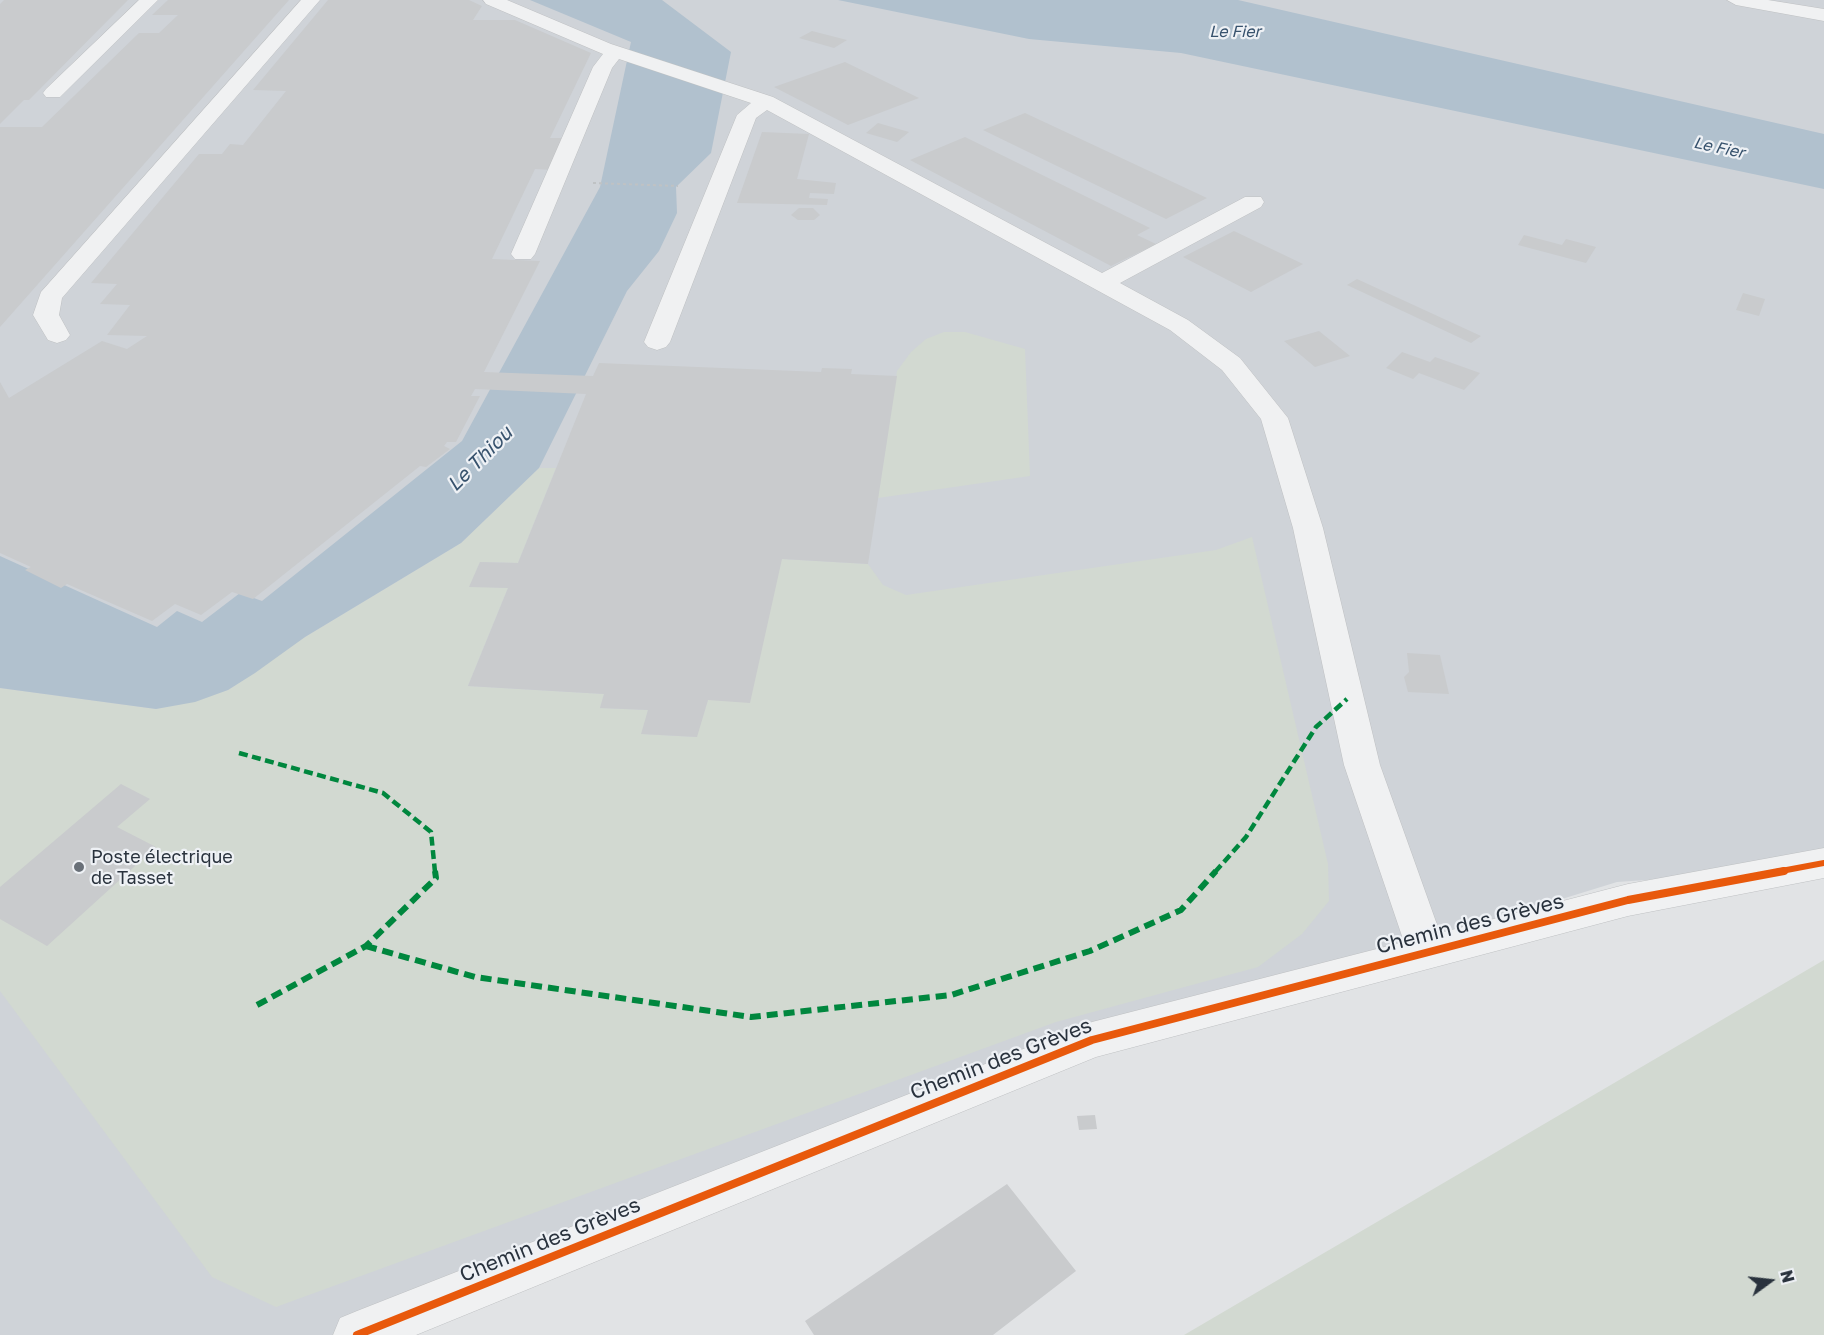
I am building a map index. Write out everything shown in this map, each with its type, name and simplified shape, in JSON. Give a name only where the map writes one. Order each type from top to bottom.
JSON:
[{"type":"street","points":[[53,93],[149,0]]},
{"type":"street","points":[[57,335],[46,315],[50,297],[311,0]]},
{"type":"street","points":[[492,0],[619,52],[766,101],[1179,325],[1231,364],[1274,418],[1308,528],[1362,765],[1427,951]]},
{"type":"street","points":[[1736,0],[1824,15]]},
{"type":"street","points":[[523,254],[603,67],[619,52]]},
{"type":"street","points":[[657,342],[747,115],[766,101]]},
{"type":"street","points":[[1102,283],[1253,202]]},
{"type":"street","name":"Chemin des Grèves","points":[[357,1335],[1092,1040],[1628,900],[1824,863]]},
{"type":"path","points":[[591,183],[686,187]]},
{"type":"shaded area","points":[[0,0],[1824,0],[1824,868],[1617,882],[1043,1059],[357,1335],[0,1335]]},
{"type":"shaded area","points":[[944,332],[965,332],[1025,349],[1030,476],[878,498],[897,371],[911,352],[926,339]]},
{"type":"shaded area","points":[[539,468],[556,468],[518,563],[480,562],[470,586],[508,588],[468,686],[604,694],[600,708],[648,710],[642,734],[696,737],[708,700],[782,559],[868,564],[883,585],[906,595],[1216,550],[1252,537],[1328,864],[1329,901],[1302,934],[1258,967],[1056,1022],[276,1307],[212,1277],[0,991],[0,688],[156,709],[228,690],[305,637],[461,543]]},
{"type":"shaded area","points":[[1824,960],[1824,1335],[1184,1335]]},
{"type":"water","name":"Le Thiou","points":[[530,0],[662,0],[731,52],[711,153],[676,187],[677,213],[659,251],[627,291],[539,468],[461,543],[305,637],[228,690],[195,702],[156,709],[0,688],[0,556],[157,627],[177,611],[202,622],[240,593],[262,601],[462,441],[600,187],[631,42]]},
{"type":"water","name":"Le Fier","points":[[838,0],[1238,0],[1824,134],[1824,189],[1181,53],[1029,39]]},
{"type":"building","points":[[4,0],[128,0],[29,100],[24,100],[0,124],[0,4]]},
{"type":"building","points":[[168,0],[289,0],[0,327],[0,127],[42,127],[139,33],[159,33],[178,15],[152,15]]},
{"type":"building","points":[[328,0],[469,0],[482,6],[473,20],[515,20],[591,53],[550,138],[567,138],[553,170],[535,169],[492,259],[540,261],[484,372],[593,376],[599,363],[821,372],[822,368],[852,369],[851,374],[897,376],[868,564],[782,559],[750,703],[708,700],[697,737],[641,734],[648,710],[600,708],[604,694],[468,686],[508,588],[469,587],[480,562],[518,563],[586,394],[475,389],[471,396],[480,396],[456,442],[447,442],[444,446],[450,449],[426,467],[420,466],[253,599],[232,592],[201,615],[175,604],[152,621],[67,584],[61,588],[25,570],[31,567],[0,553],[0,382],[9,398],[102,341],[127,349],[147,336],[107,335],[130,305],[100,304],[117,284],[91,283],[199,154],[222,154],[230,144],[243,145],[286,91],[253,90]]},
{"type":"building","points":[[812,31],[847,40],[834,48],[799,38]]},
{"type":"building","points":[[845,62],[919,98],[848,125],[774,87]]},
{"type":"building","points":[[1025,113],[1207,198],[1166,219],[983,130]]},
{"type":"building","points":[[878,123],[909,132],[897,142],[866,133]]},
{"type":"building","points":[[762,132],[809,134],[797,179],[836,183],[834,194],[810,193],[809,198],[828,199],[827,205],[737,203]]},
{"type":"building","points":[[965,137],[1150,228],[1137,235],[1156,244],[1111,266],[910,160]]},
{"type":"building","points":[[799,208],[813,208],[820,215],[814,220],[798,220],[791,215]]},
{"type":"building","points":[[1234,231],[1303,264],[1251,292],[1183,257]]},
{"type":"building","points":[[1524,235],[1562,245],[1566,239],[1596,247],[1586,263],[1518,245]]},
{"type":"building","points":[[1357,279],[1481,336],[1471,343],[1347,285]]},
{"type":"building","points":[[1743,293],[1765,299],[1759,316],[1736,310]]},
{"type":"building","points":[[1319,331],[1350,356],[1315,367],[1284,341]]},
{"type":"building","points":[[1402,352],[1430,362],[1435,357],[1480,373],[1464,390],[1419,373],[1413,379],[1386,368]]},
{"type":"building","points":[[1407,653],[1440,655],[1449,694],[1408,692],[1404,677],[1409,672]]},
{"type":"building","name":"Poste électrique de Tasset","points":[[121,784],[150,799],[117,827],[156,847],[47,946],[0,919],[0,887]]},
{"type":"building","points":[[1095,1115],[1097,1129],[1079,1130],[1077,1116]]},
{"type":"building","points":[[1007,1184],[1076,1271],[993,1335],[814,1335],[805,1321]]},
{"type":"marked path","points":[[366,946],[475,977],[751,1017],[951,995],[1090,951],[1181,910],[1246,837],[1316,727],[1347,699]]},
{"type":"marked path","points":[[239,753],[383,793],[431,832],[436,878],[366,946],[257,1005]]},
{"type":"cycle path","points":[[357,1335],[1092,1040],[1628,900],[1824,863]]},
{"type":"place","name":"Poste électrique de Tasset","points":[[79,867]]}]
